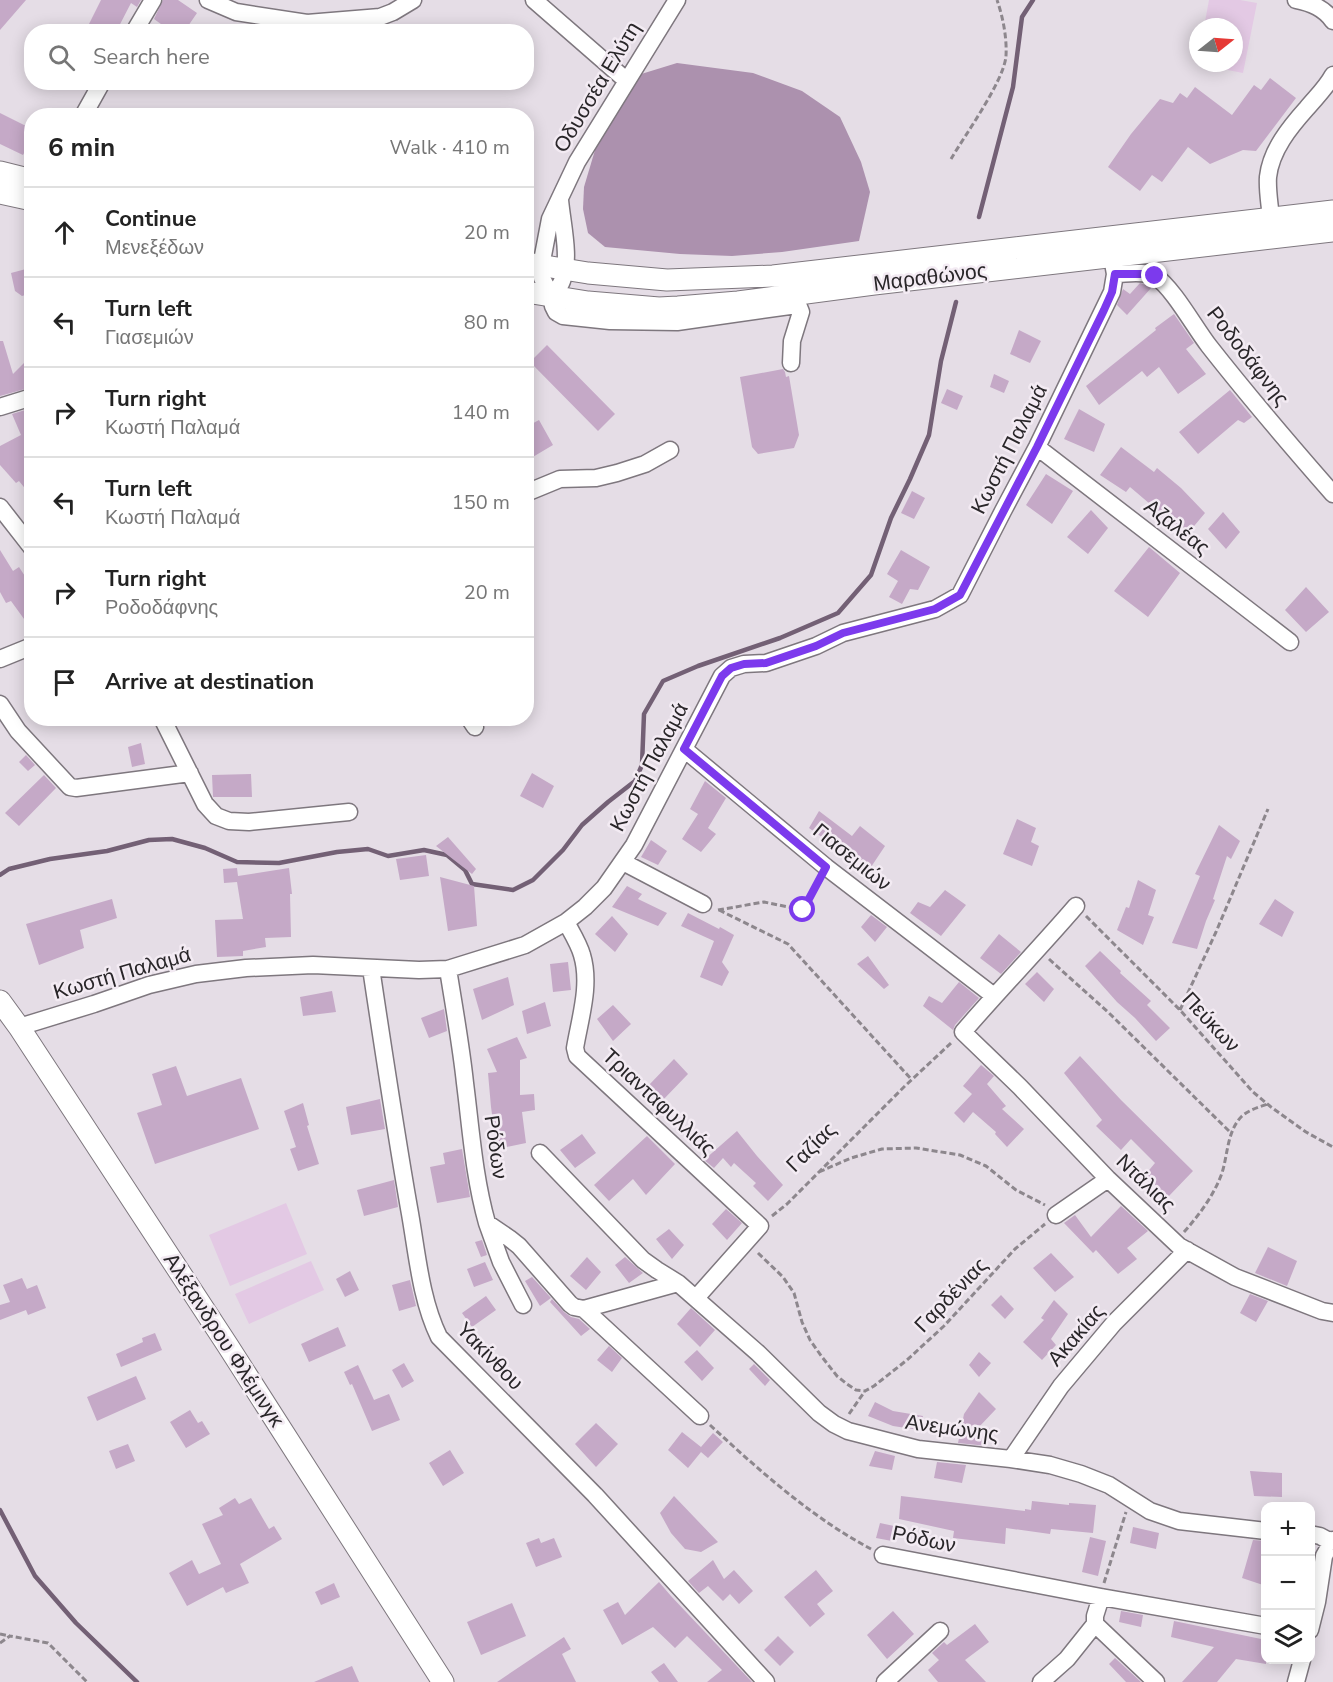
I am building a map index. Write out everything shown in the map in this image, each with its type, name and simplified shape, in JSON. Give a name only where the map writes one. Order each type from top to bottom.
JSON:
[{"type":"main road","points":[[0,172],[24,178]]},
{"type":"main road","points":[[0,193],[24,198]]},
{"type":"main road","name":"Μαραθώνος","points":[[534,265],[588,273],[667,280],[773,276],[1333,211]]},
{"type":"main road","name":"Μαραθώνος","points":[[534,293],[659,308],[678,307],[738,302],[874,284],[1113,265],[1333,231]]},
{"type":"main road","name":"Αλέξανδρου Φλέμινγκ","points":[[0,1001],[228,1346],[443,1682]]},
{"type":"street","points":[[139,24],[153,0]]},
{"type":"street","points":[[208,0],[239,13],[307,23],[380,16],[393,12],[413,0]]},
{"type":"street","points":[[534,0],[627,81]]},
{"type":"street","name":"Οδυσσέα Ελύτη","points":[[534,265],[550,219],[577,162],[677,0]]},
{"type":"street","points":[[1296,0],[1324,11],[1333,21]]},
{"type":"street","points":[[1271,219],[1268,178],[1273,158],[1284,138],[1333,75]]},
{"type":"street","points":[[87,108],[98,90]]},
{"type":"street","points":[[551,296],[562,280],[565,269],[560,200]]},
{"type":"street","points":[[534,265],[551,296],[552,306],[563,316],[610,321],[678,322],[797,305],[801,312],[792,341],[791,363]]},
{"type":"street","name":"Κωστή Παλαμά","points":[[19,1027],[149,984],[196,974],[246,968],[313,965],[419,970],[448,969],[525,945],[566,922],[604,888],[623,862],[722,676],[731,668],[744,664],[766,663],[816,646],[843,633],[935,609],[960,595],[1037,447],[1108,301],[1112,292],[1113,265]]},
{"type":"street","name":"Ροδοδάφνης","points":[[1113,265],[1155,276],[1166,286],[1215,353],[1280,434],[1333,494]]},
{"type":"street","points":[[0,407],[24,400]]},
{"type":"street","name":"Αζαλέας","points":[[1037,447],[1290,642]]},
{"type":"street","points":[[534,490],[560,479],[596,478],[617,473],[645,464],[670,450]]},
{"type":"street","points":[[0,507],[24,538]]},
{"type":"street","points":[[0,659],[24,649]]},
{"type":"street","points":[[0,704],[18,731],[68,786],[76,788],[190,773]]},
{"type":"street","points":[[166,726],[205,804],[216,816],[229,821],[249,822],[349,812]]},
{"type":"street","name":"Γιασεμιών","points":[[684,749],[826,867],[994,996]]},
{"type":"street","points":[[623,862],[711,907]]},
{"type":"street","points":[[963,1032],[1076,906]]},
{"type":"street","name":"Τριανταφυλλιάς","points":[[566,922],[582,956],[586,983],[575,1047],[577,1056],[760,1226]]},
{"type":"street","name":"Υακίνθου","points":[[371,968],[420,1269],[431,1320],[439,1337],[595,1495],[766,1682]]},
{"type":"street","name":"Ρόδων","points":[[448,969],[480,1198],[501,1262],[523,1305]]},
{"type":"street","name":"Ντάλιας","points":[[963,1032],[1020,1087],[1108,1179],[1181,1246],[1235,1277],[1322,1311],[1333,1313]]},
{"type":"street","name":"Ανεμώνης","points":[[540,1153],[644,1260],[696,1298],[758,1353],[819,1413],[834,1424],[877,1440],[918,1449],[1050,1465],[1109,1485],[1150,1511],[1179,1521],[1261,1530]]},
{"type":"street","points":[[1061,1212],[1108,1179]]},
{"type":"street","points":[[487,1223],[519,1246],[574,1308],[584,1309],[678,1283]]},
{"type":"street","points":[[696,1298],[760,1226]]},
{"type":"street","name":"Ακακίας","points":[[1011,1459],[1061,1386],[1181,1246]]},
{"type":"street","points":[[584,1309],[700,1416]]},
{"type":"street","points":[[1315,1535],[1332,1541],[1324,1556],[1315,1611]]},
{"type":"street","name":"Ρόδων","points":[[883,1555],[1261,1625]]},
{"type":"street","points":[[1041,1682],[1067,1659],[1095,1624],[1101,1597]]},
{"type":"street","points":[[1095,1624],[1156,1682]]},
{"type":"street","points":[[885,1682],[940,1631]]},
{"type":"street","points":[[1296,1682],[1301,1664]]},
{"type":"path","points":[[951,159],[1002,74],[1006,56],[1004,30],[997,0]]},
{"type":"path","points":[[1180,1010],[1268,809]]},
{"type":"path","points":[[711,907],[764,902],[803,910],[826,867]]},
{"type":"path","name":"Πεύκων","points":[[1076,906],[1180,1010],[1253,1092],[1306,1131],[1333,1147]]},
{"type":"path","points":[[711,907],[788,944],[912,1080]]},
{"type":"path","points":[[1039,949],[1109,1013],[1231,1133]]},
{"type":"path","name":"Γαζίας","points":[[760,1226],[787,1204],[963,1032]]},
{"type":"path","points":[[1181,1246],[1213,1193],[1222,1172],[1231,1133],[1242,1116],[1268,1104]]},
{"type":"path","points":[[817,1173],[851,1158],[882,1149],[916,1148],[960,1155],[986,1166],[1024,1195],[1061,1212]]},
{"type":"path","name":"Γαρδένιας","points":[[848,1431],[847,1416],[865,1391],[907,1360],[944,1326],[1015,1250],[1061,1212]]},
{"type":"path","points":[[746,1243],[783,1277],[794,1293],[810,1340],[837,1376],[856,1390],[865,1391]]},
{"type":"path","name":"Ρόδων","points":[[700,1416],[764,1474],[798,1500],[835,1527],[883,1555]]},
{"type":"path","points":[[1101,1597],[1131,1498]]},
{"type":"path","points":[[0,1634],[48,1644],[87,1682]]},
{"type":"path","points":[[0,1643],[10,1636]]},
{"type":"shaded area","points":[[1209,0],[1240,0],[1257,3],[1243,73],[1238,72],[1243,72],[1243,18],[1206,18]]},
{"type":"shaded area","points":[[677,63],[753,73],[802,91],[840,117],[861,162],[870,192],[859,241],[782,252],[732,256],[605,247],[588,233],[583,209],[584,187],[598,140],[638,75]]},
{"type":"shaded area","points":[[286,1203],[307,1254],[230,1286],[209,1235]]},
{"type":"shaded area","points":[[311,1261],[324,1290],[249,1324],[235,1294]]},
{"type":"building","points":[[0,0],[26,0],[0,30]]},
{"type":"building","points":[[101,0],[141,0],[137,7],[131,3],[120,24],[89,24]]},
{"type":"building","points":[[163,0],[178,0],[197,13],[189,24],[161,24],[154,19]]},
{"type":"building","points":[[1270,78],[1296,98],[1256,151],[1243,150],[1210,164],[1188,147],[1162,182],[1152,175],[1140,191],[1108,167],[1160,99],[1173,103],[1180,93],[1187,98],[1195,87],[1232,115],[1254,85],[1261,90]]},
{"type":"building","points":[[0,113],[24,125],[24,153],[23,155],[0,144]]},
{"type":"building","points":[[24,270],[24,295],[15,291],[11,273]]},
{"type":"building","points":[[1140,283],[1152,287],[1127,315],[1117,305],[1123,289],[1130,294]]},
{"type":"building","points":[[1174,314],[1194,343],[1186,349],[1206,374],[1178,394],[1159,367],[1147,377],[1142,371],[1099,405],[1086,386]]},
{"type":"building","points":[[1019,330],[1041,341],[1030,363],[1010,354]]},
{"type":"building","points":[[0,341],[3,341],[13,374],[24,363],[24,389],[0,396]]},
{"type":"building","points":[[547,345],[615,414],[598,431],[534,366],[534,358]]},
{"type":"building","points":[[783,369],[786,377],[789,376],[799,435],[794,448],[758,454],[752,447],[740,377]]},
{"type":"building","points":[[994,374],[1009,381],[1004,393],[990,387]]},
{"type":"building","points":[[947,389],[963,396],[957,410],[941,403]]},
{"type":"building","points":[[1230,390],[1252,417],[1244,423],[1238,420],[1198,454],[1179,432]]},
{"type":"building","points":[[1079,409],[1105,424],[1094,452],[1064,439]]},
{"type":"building","points":[[24,410],[24,487],[19,481],[16,483],[0,465],[0,446],[21,435],[12,414]]},
{"type":"building","points":[[539,420],[553,445],[534,456],[534,423]]},
{"type":"building","points":[[1121,447],[1154,472],[1157,468],[1181,488],[1205,513],[1184,538],[1163,515],[1130,487],[1126,492],[1100,475]]},
{"type":"building","points":[[1046,474],[1073,491],[1052,524],[1026,505]]},
{"type":"building","points":[[912,491],[925,498],[914,519],[901,513]]},
{"type":"building","points":[[1091,510],[1108,528],[1088,554],[1067,537]]},
{"type":"building","points":[[1223,512],[1240,532],[1226,549],[1208,529]]},
{"type":"building","points":[[1149,547],[1180,573],[1148,617],[1114,591]]},
{"type":"building","points":[[0,550],[13,571],[19,567],[24,575],[24,619],[11,601],[6,603],[0,592]]},
{"type":"building","points":[[901,550],[930,567],[918,590],[910,589],[902,604],[889,597],[898,581],[887,574]]},
{"type":"building","points":[[1306,587],[1329,612],[1306,632],[1285,610]]},
{"type":"building","points":[[141,743],[145,764],[132,767],[128,747]]},
{"type":"building","points":[[26,755],[35,765],[28,771],[19,762]]},
{"type":"building","points":[[532,773],[554,786],[543,808],[520,796]]},
{"type":"building","points":[[251,774],[252,797],[213,797],[212,775]]},
{"type":"building","points":[[44,775],[56,788],[19,826],[5,813]]},
{"type":"building","points":[[705,781],[726,798],[708,828],[716,834],[701,852],[682,839],[698,814],[690,809]]},
{"type":"building","points":[[819,811],[852,836],[860,826],[885,846],[869,870],[829,835],[826,840],[809,828]]},
{"type":"building","points":[[1017,819],[1036,828],[1031,842],[1039,846],[1032,866],[1003,854]]},
{"type":"building","points":[[1219,825],[1240,841],[1231,859],[1227,856],[1213,899],[1215,900],[1197,949],[1172,943],[1200,876],[1195,874]]},
{"type":"building","points":[[448,837],[476,869],[472,874],[436,846]]},
{"type":"building","points":[[651,840],[667,851],[658,865],[641,857]]},
{"type":"building","points":[[426,855],[429,876],[400,880],[396,859]]},
{"type":"building","points":[[237,868],[238,876],[289,868],[292,894],[290,894],[291,937],[265,938],[266,947],[243,951],[243,956],[217,957],[215,920],[243,919],[237,882],[224,883],[223,869]]},
{"type":"building","points":[[440,877],[474,886],[477,926],[448,931]]},
{"type":"building","points":[[1138,880],[1156,890],[1148,915],[1154,917],[1143,945],[1117,930],[1126,907],[1129,908]]},
{"type":"building","points":[[627,886],[642,894],[638,899],[667,913],[658,926],[612,907]]},
{"type":"building","points":[[945,890],[966,905],[941,936],[910,913],[918,902],[930,907]]},
{"type":"building","points":[[112,899],[117,918],[80,930],[84,948],[39,965],[26,924]]},
{"type":"building","points":[[1275,899],[1294,912],[1282,937],[1259,924]]},
{"type":"building","points":[[688,913],[734,935],[722,962],[729,972],[722,986],[700,977],[714,941],[681,926]]},
{"type":"building","points":[[871,915],[887,927],[875,942],[861,927]]},
{"type":"building","points":[[612,916],[628,934],[615,952],[595,934]]},
{"type":"building","points":[[999,934],[1021,952],[1001,974],[980,958]]},
{"type":"building","points":[[1100,951],[1151,1001],[1147,1005],[1170,1028],[1156,1041],[1085,966]]},
{"type":"building","points":[[868,956],[889,985],[884,989],[857,964]]},
{"type":"building","points":[[568,962],[571,990],[553,992],[550,964]]},
{"type":"building","points":[[1037,972],[1054,989],[1044,1002],[1025,984]]},
{"type":"building","points":[[508,977],[514,1005],[482,1020],[473,989]]},
{"type":"building","points":[[959,982],[979,998],[953,1030],[923,1006],[929,996],[942,1003]]},
{"type":"building","points":[[332,991],[336,1012],[303,1016],[300,997]]},
{"type":"building","points":[[545,1002],[551,1026],[527,1034],[522,1011]]},
{"type":"building","points":[[613,1005],[631,1024],[613,1041],[597,1019]]},
{"type":"building","points":[[444,1009],[447,1031],[429,1038],[421,1018]]},
{"type":"building","points":[[517,1037],[527,1058],[520,1060],[520,1095],[534,1094],[535,1110],[522,1112],[526,1143],[497,1149],[488,1073],[497,1072],[487,1049]]},
{"type":"building","points":[[1080,1056],[1193,1171],[1168,1197],[1145,1175],[1155,1163],[1131,1139],[1121,1150],[1096,1126],[1102,1120],[1064,1073]]},
{"type":"building","points":[[674,1059],[688,1074],[662,1101],[648,1086]]},
{"type":"building","points":[[981,1065],[994,1076],[987,1084],[1006,1106],[1002,1109],[1024,1129],[1007,1147],[995,1134],[996,1132],[973,1112],[964,1123],[954,1113],[972,1094],[963,1086]]},
{"type":"building","points":[[176,1066],[187,1096],[241,1078],[259,1129],[155,1164],[137,1113],[162,1105],[152,1074]]},
{"type":"building","points":[[380,1099],[385,1129],[351,1135],[346,1107]]},
{"type":"building","points":[[303,1103],[309,1125],[307,1126],[319,1164],[298,1171],[290,1149],[296,1147],[284,1111]]},
{"type":"building","points":[[737,1131],[783,1185],[768,1201],[753,1186],[756,1183],[734,1163],[731,1167],[723,1158],[714,1168],[704,1160]]},
{"type":"building","points":[[582,1134],[596,1153],[575,1168],[560,1150]]},
{"type":"building","points":[[647,1136],[675,1164],[646,1195],[633,1179],[609,1201],[594,1185]]},
{"type":"building","points":[[462,1149],[470,1197],[437,1203],[430,1167],[445,1164],[443,1153]]},
{"type":"building","points":[[394,1180],[398,1207],[364,1216],[357,1190]]},
{"type":"building","points":[[1121,1206],[1148,1231],[1127,1248],[1137,1259],[1118,1274],[1096,1250],[1093,1253],[1064,1223],[1075,1215],[1091,1237]]},
{"type":"building","points":[[726,1209],[742,1223],[727,1240],[712,1224]]},
{"type":"building","points":[[669,1229],[684,1245],[672,1259],[656,1239]]},
{"type":"building","points":[[482,1240],[487,1255],[481,1257],[475,1242]]},
{"type":"building","points":[[1268,1247],[1297,1261],[1287,1286],[1255,1273]]},
{"type":"building","points":[[1051,1253],[1074,1277],[1055,1292],[1033,1268]]},
{"type":"building","points":[[587,1257],[601,1272],[586,1290],[570,1276]]},
{"type":"building","points":[[625,1257],[643,1273],[629,1283],[615,1265]]},
{"type":"building","points":[[485,1262],[493,1280],[474,1287],[467,1269]]},
{"type":"building","points":[[350,1271],[359,1290],[345,1297],[336,1279]]},
{"type":"building","points":[[532,1277],[551,1298],[540,1306],[525,1281]]},
{"type":"building","points":[[22,1278],[27,1289],[37,1285],[46,1308],[28,1315],[26,1310],[0,1320],[0,1305],[10,1302],[3,1285]]},
{"type":"building","points":[[410,1280],[416,1306],[399,1311],[392,1285]]},
{"type":"building","points":[[1250,1294],[1268,1301],[1256,1322],[1240,1313]]},
{"type":"building","points":[[1001,1295],[1014,1309],[1005,1319],[991,1305]]},
{"type":"building","points":[[486,1296],[496,1310],[472,1327],[462,1313]]},
{"type":"building","points":[[552,1299],[564,1312],[579,1319],[590,1329],[581,1336],[550,1302]]},
{"type":"building","points":[[1054,1300],[1068,1314],[1051,1339],[1056,1345],[1042,1360],[1023,1342],[1044,1320],[1041,1318]]},
{"type":"building","points":[[691,1308],[715,1330],[700,1347],[677,1324]]},
{"type":"building","points":[[338,1327],[346,1346],[309,1362],[301,1344]]},
{"type":"building","points":[[155,1333],[162,1350],[121,1367],[116,1354],[143,1342],[142,1338]]},
{"type":"building","points":[[609,1346],[622,1358],[612,1372],[597,1360]]},
{"type":"building","points":[[697,1350],[714,1368],[702,1381],[684,1362]]},
{"type":"building","points":[[979,1352],[991,1363],[979,1377],[969,1365]]},
{"type":"building","points":[[404,1363],[414,1381],[402,1388],[392,1370]]},
{"type":"building","points":[[754,1364],[770,1380],[765,1386],[749,1369]]},
{"type":"building","points":[[358,1365],[374,1400],[389,1394],[400,1420],[372,1431],[352,1384],[350,1385],[344,1372]]},
{"type":"building","points":[[136,1376],[146,1399],[97,1421],[87,1397]]},
{"type":"building","points":[[979,1392],[996,1409],[979,1427],[992,1429],[987,1446],[958,1443],[964,1414]]},
{"type":"building","points":[[875,1402],[893,1411],[923,1416],[919,1430],[893,1426],[868,1416]]},
{"type":"building","points":[[190,1410],[198,1423],[202,1421],[210,1434],[186,1448],[170,1422]]},
{"type":"building","points":[[596,1423],[618,1444],[596,1467],[575,1444]]},
{"type":"building","points":[[682,1432],[701,1447],[713,1433],[723,1442],[708,1458],[701,1452],[688,1468],[668,1450]]},
{"type":"building","points":[[128,1444],[135,1461],[116,1469],[109,1451]]},
{"type":"building","points":[[450,1450],[464,1473],[443,1486],[429,1463]]},
{"type":"building","points":[[875,1451],[895,1456],[892,1470],[869,1466]]},
{"type":"building","points":[[937,1462],[966,1465],[962,1483],[934,1478]]},
{"type":"building","points":[[1250,1471],[1282,1473],[1282,1497],[1254,1496]]},
{"type":"building","points":[[674,1496],[718,1542],[701,1552],[685,1549],[671,1533],[660,1513]]},
{"type":"building","points":[[901,1496],[1025,1511],[1025,1509],[1031,1510],[1032,1501],[1096,1505],[1093,1533],[1051,1529],[1050,1534],[1006,1528],[1005,1544],[953,1538],[954,1531],[899,1519]]},
{"type":"building","points":[[235,1498],[239,1504],[251,1498],[269,1529],[274,1526],[282,1539],[240,1564],[249,1583],[226,1593],[223,1587],[187,1606],[169,1573],[192,1560],[199,1574],[221,1564],[202,1524],[223,1515],[219,1508]]},
{"type":"building","points":[[880,1523],[894,1526],[892,1541],[876,1538]]},
{"type":"building","points":[[1133,1527],[1159,1533],[1156,1549],[1130,1543]]},
{"type":"building","points":[[1090,1537],[1106,1541],[1098,1576],[1082,1572]]},
{"type":"building","points":[[539,1538],[541,1543],[554,1538],[562,1557],[536,1567],[526,1543]]},
{"type":"building","points":[[1253,1540],[1261,1541],[1261,1584],[1242,1578]]},
{"type":"building","points":[[713,1560],[724,1579],[734,1570],[753,1591],[739,1604],[730,1594],[723,1601],[708,1586],[699,1593],[688,1581]]},
{"type":"building","points":[[816,1570],[833,1591],[817,1604],[825,1614],[810,1627],[784,1597]]},
{"type":"building","points":[[659,1582],[752,1682],[707,1682],[722,1670],[687,1636],[675,1648],[653,1627],[622,1645],[603,1610],[618,1602],[625,1615]]},
{"type":"building","points":[[334,1583],[340,1597],[321,1605],[315,1592]]},
{"type":"building","points":[[512,1603],[526,1636],[481,1655],[467,1622]]},
{"type":"building","points":[[893,1611],[914,1634],[887,1659],[867,1635]]},
{"type":"building","points":[[1121,1611],[1143,1615],[1141,1627],[1119,1622]]},
{"type":"building","points":[[1174,1621],[1261,1639],[1261,1663],[1236,1659],[1217,1682],[1182,1682],[1214,1647],[1171,1637]]},
{"type":"building","points":[[975,1624],[989,1642],[965,1660],[986,1682],[938,1682],[928,1670],[939,1660],[932,1653],[944,1642],[947,1645]]},
{"type":"building","points":[[778,1636],[794,1652],[780,1666],[764,1650]]},
{"type":"building","points":[[564,1637],[571,1649],[562,1654],[576,1682],[497,1682]]},
{"type":"building","points":[[1115,1658],[1141,1682],[1126,1682],[1109,1664]]},
{"type":"building","points":[[664,1663],[678,1682],[659,1682],[651,1672]]},
{"type":"building","points":[[352,1666],[359,1682],[314,1682]]},
{"type":"waterway","points":[[979,217],[1013,87],[1022,17],[1033,0]]},
{"type":"waterway","points":[[0,875],[9,869],[50,859],[107,851],[149,840],[172,839],[205,848],[237,862],[279,863],[337,852],[368,849],[388,856],[424,850],[447,855],[465,870],[472,884],[513,890],[533,880],[563,850],[582,825],[635,781],[642,765],[644,714],[663,681],[698,666],[780,638],[838,613],[871,575],[891,518],[929,435],[941,361],[956,302]]},
{"type":"waterway","points":[[0,1510],[35,1576],[76,1623],[137,1682]]},
{"type":"route","points":[[803,910],[826,867],[684,749],[722,676],[731,668],[744,664],[766,663],[816,646],[843,633],[935,609],[960,595],[1037,447],[1104,310],[1112,292],[1115,274],[1155,276]]}]
